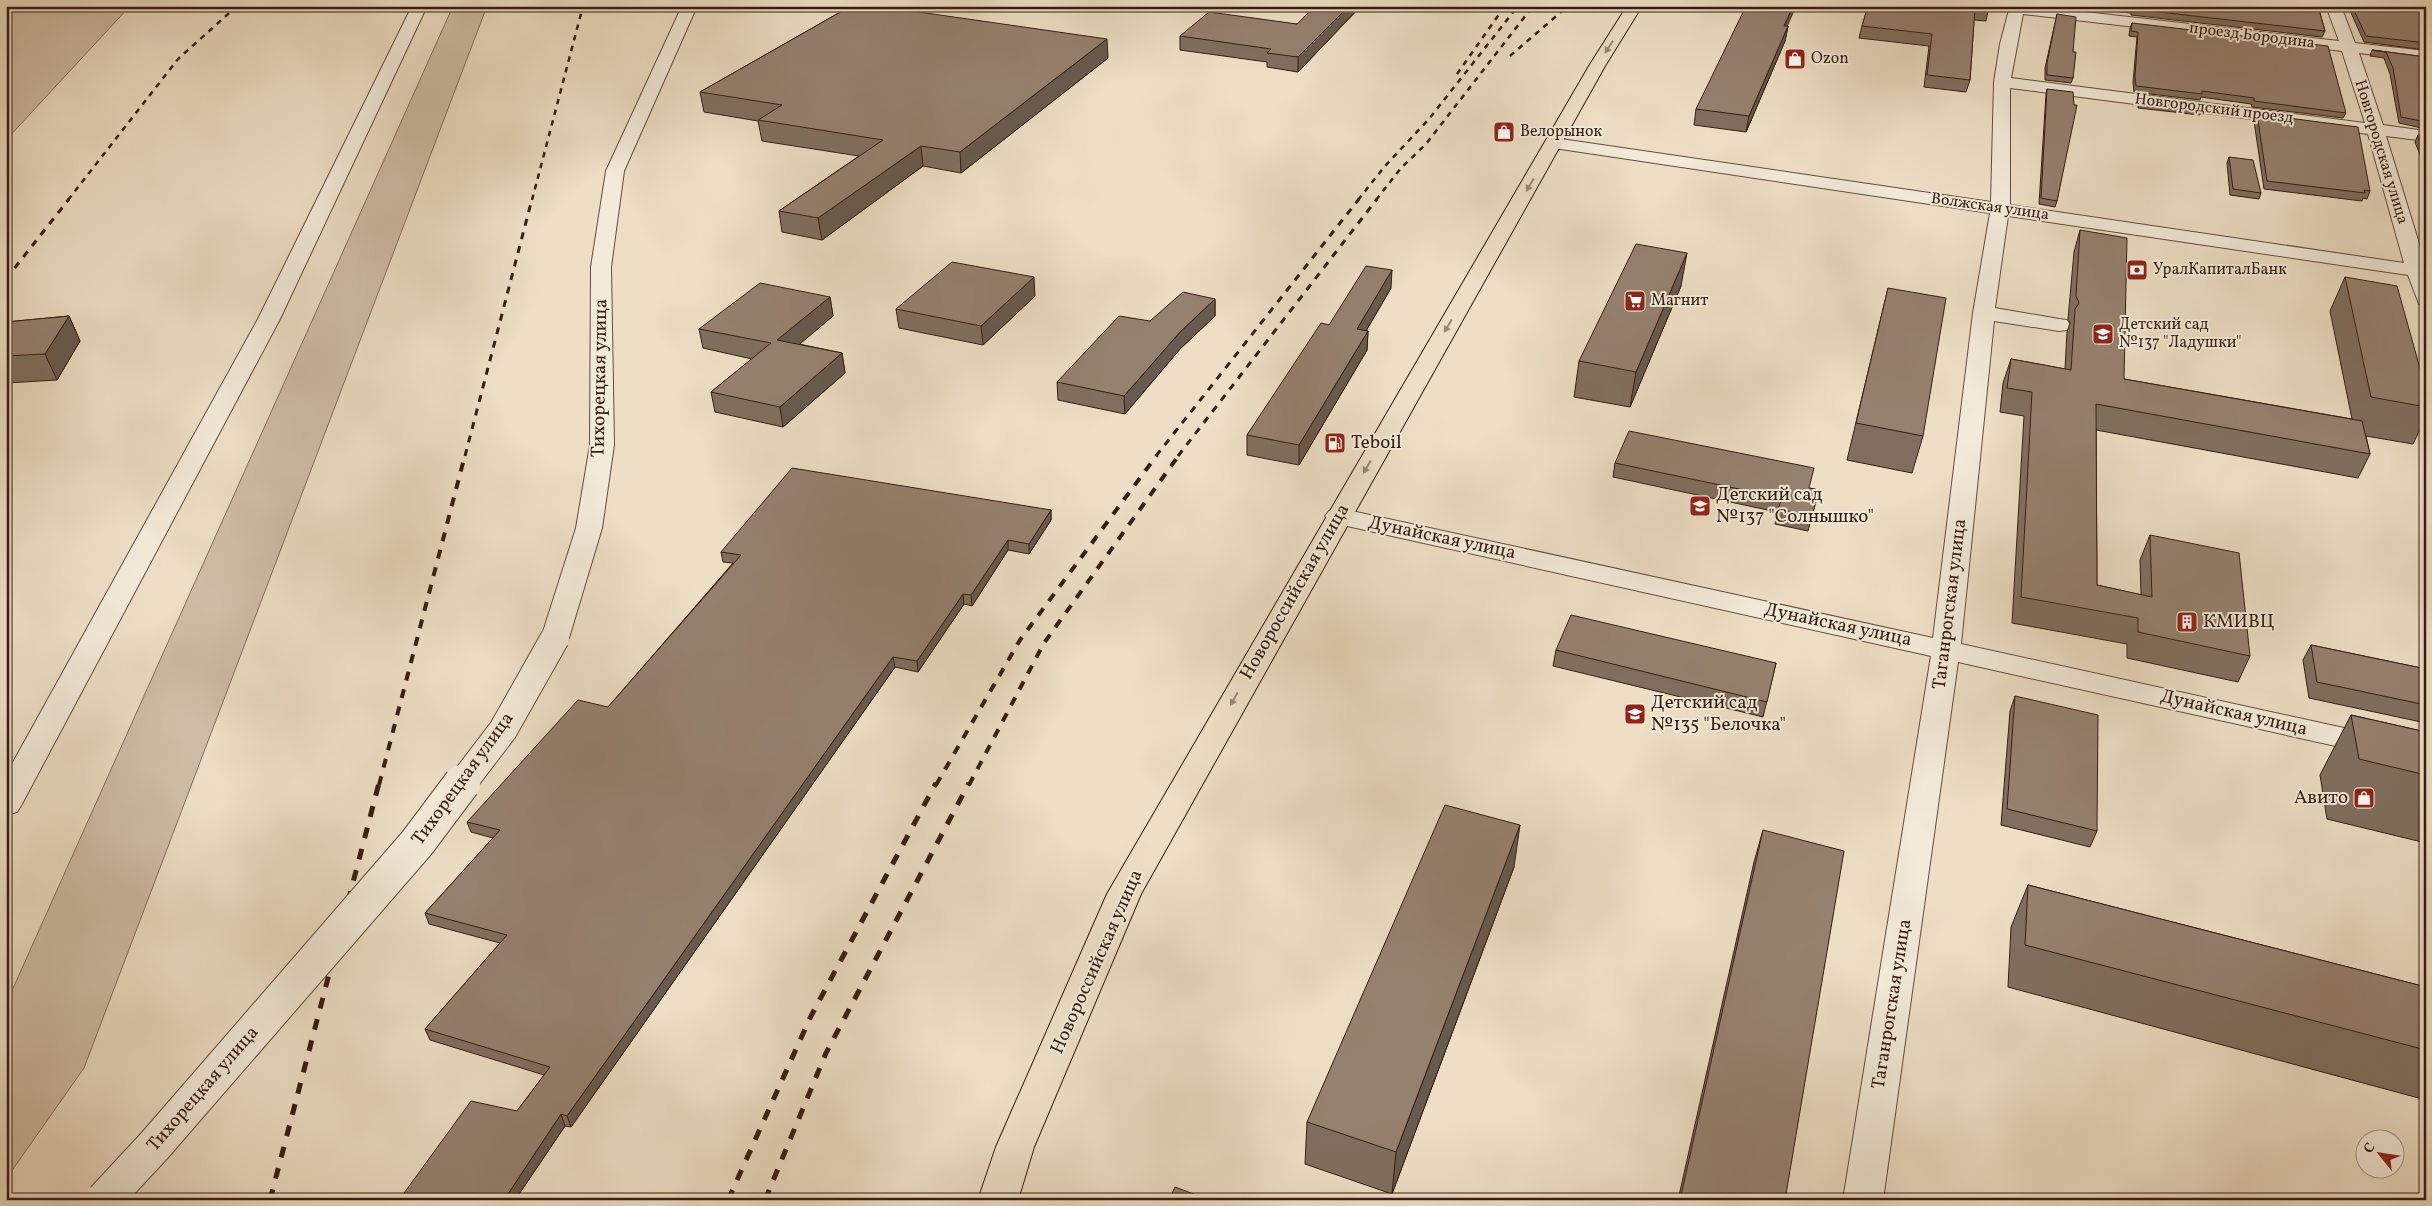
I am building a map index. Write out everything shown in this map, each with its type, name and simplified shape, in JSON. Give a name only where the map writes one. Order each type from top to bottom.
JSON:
[{"type":"main road","name":"Новороссийская улица","points":[[998,1200],[1015,1147],[1124,894],[1338,516],[1597,66],[1635,6]]},
{"type":"street","points":[[6,804],[269,319],[420,6]]},
{"type":"street","name":"Тихорецкая улица","points":[[104,1200],[417,843],[503,730],[555,638],[589,528],[602,445],[602,267],[615,171],[690,6]]},
{"type":"street","name":"Новгородская улица","points":[[2333,6],[2350,47],[2421,271],[2426,300]]},
{"type":"street","name":"проезд Бородина","points":[[2018,7],[2426,56]]},
{"type":"street","name":"Таганрогская улица","points":[[1863,1200],[1946,648],[1984,313],[2000,208],[2002,82],[2008,44],[2018,7]]},
{"type":"street","name":"Новгородский проезд","points":[[2002,82],[2426,136]]},
{"type":"street","name":"Волжская улица","points":[[1554,143],[2421,271]]},
{"type":"street","points":[[1984,313],[2059,324]]},
{"type":"street","name":"Дунайская улица","points":[[1338,516],[1946,648],[2426,756]]},
{"type":"shaded area","points":[[6,6],[130,6],[6,140]]},
{"type":"shaded area","points":[[453,6],[487,6],[84,1068],[6,1179],[6,1004]]},
{"type":"building","points":[[851,6],[903,6],[898,9],[1107,39],[960,152],[921,146],[818,218],[779,211],[883,140],[758,120],[782,105],[700,92]]},
{"type":"building","points":[[1315,6],[1349,6],[1298,57],[1267,53],[1271,49],[1180,36],[1209,12],[1297,24]]},
{"type":"building","points":[[1746,6],[1793,6],[1784,26],[1788,26],[1749,116],[1696,109]]},
{"type":"building","points":[[1868,6],[1989,6],[1989,10],[1975,8],[1970,80],[1927,75],[1932,34],[1862,26]]},
{"type":"building","points":[[2127,6],[2318,6],[2325,31],[2133,9],[2133,7]]},
{"type":"building","points":[[2352,6],[2426,6],[2426,43],[2366,36]]},
{"type":"building","points":[[2057,14],[2076,17],[2073,52],[2076,52],[2073,78],[2047,75],[2047,63]]},
{"type":"building","points":[[2132,23],[2328,46],[2346,113],[2254,101],[2254,98],[2202,91],[2202,94],[2136,86],[2138,32],[2131,31]]},
{"type":"building","points":[[2372,50],[2426,57],[2426,65],[2424,65],[2426,67],[2426,122],[2401,117],[2393,68],[2386,52]]},
{"type":"building","points":[[2047,89],[2073,92],[2074,105],[2077,105],[2057,201],[2041,198]]},
{"type":"building","points":[[2140,101],[2202,109],[2140,102]]},
{"type":"building","points":[[2257,114],[2358,127],[2370,191],[2364,190],[2365,193],[2267,181]]},
{"type":"building","points":[[2418,135],[2426,136],[2426,156]]},
{"type":"building","points":[[2229,157],[2253,160],[2261,193],[2233,189]]},
{"type":"building","points":[[2080,230],[2127,238],[2124,379],[2362,421],[2370,454],[2096,404],[2097,585],[2152,597],[2150,535],[2239,553],[2250,656],[2138,632],[2138,618],[2021,597],[2032,392],[2007,388],[2011,359],[2071,370],[2075,309],[2079,303],[2076,296]]},
{"type":"building","points":[[1636,244],[1687,253],[1636,372],[1579,361]]},
{"type":"building","points":[[952,262],[1034,277],[981,326],[896,309]]},
{"type":"building","points":[[1366,266],[1392,270],[1357,329],[1368,331],[1299,445],[1247,435],[1321,323],[1329,325]]},
{"type":"building","points":[[2345,277],[2397,286],[2426,390],[2426,407],[2371,397]]},
{"type":"building","points":[[760,283],[830,297],[777,340],[842,353],[780,407],[711,392],[771,343],[699,329]]},
{"type":"building","points":[[1888,288],[1946,298],[1923,436],[1856,423]]},
{"type":"building","points":[[1183,292],[1215,299],[1180,332],[1124,396],[1057,382],[1119,316],[1150,321]]},
{"type":"building","points":[[69,316],[45,354],[6,356],[6,322]]},
{"type":"building","points":[[1629,431],[1814,468],[1809,488],[1819,490],[1812,516],[1778,509],[1782,498],[1615,463]]},
{"type":"building","points":[[792,468],[1051,510],[1029,544],[1008,540],[971,595],[963,594],[917,661],[893,657],[567,1116],[561,1114],[504,1200],[399,1200],[471,1101],[517,1111],[550,1067],[425,1029],[507,935],[425,913],[500,830],[467,822],[578,700],[608,707],[741,555],[721,552]]},
{"type":"building","points":[[1571,615],[1776,663],[1767,702],[1556,650]]},
{"type":"building","points":[[2311,645],[2426,669],[2426,705],[2317,682]]},
{"type":"building","points":[[2015,696],[2098,715],[2097,831],[2007,809]]},
{"type":"building","points":[[2351,715],[2426,732],[2426,775],[2359,759]]},
{"type":"building","points":[[1445,805],[1520,825],[1396,1152],[1307,1122]]},
{"type":"building","points":[[1763,830],[1844,851],[1785,1200],[1680,1200]]},
{"type":"building","points":[[2028,885],[2426,987],[2426,1050],[2025,945]]},
{"type":"building","points":[[1175,1187],[1210,1200],[1169,1200]]},
{"type":"building","points":[[1256,1195],[1269,1200],[1241,1200]]},
{"type":"railway","points":[[68,200],[178,59],[237,6]]},
{"type":"railway","points":[[532,200],[583,6]]},
{"type":"railway","points":[[1287,11],[1291,6]]},
{"type":"railway","points":[[1457,74],[1505,6]]},
{"type":"railway","points":[[1358,200],[1385,166],[1429,119],[1518,6]]},
{"type":"railway","points":[[1376,200],[1401,168],[1426,144],[1533,6]]},
{"type":"railway","points":[[1510,56],[1568,6]]},
{"type":"railway","points":[[6,279],[69,199]]},
{"type":"railway","points":[[465,456],[532,199]]},
{"type":"railway","points":[[1156,456],[1359,199]]},
{"type":"railway","points":[[1178,456],[1377,199]]},
{"type":"railway","points":[[379,785],[465,455]]},
{"type":"railway","points":[[936,785],[1020,640],[1157,455]]},
{"type":"railway","points":[[969,785],[1044,643],[1179,455]]},
{"type":"railway","points":[[270,1200],[379,783]]},
{"type":"railway","points":[[728,1200],[811,1016],[936,783]]},
{"type":"railway","points":[[765,1200],[826,1053],[969,783]]},
{"type":"place","name":"Ozon","points":[[1795,59]]},
{"type":"place","name":"Велорынок","points":[[1504,132]]},
{"type":"place","name":"УралКапиталБанк","points":[[2137,270]]},
{"type":"place","name":"Магнит","points":[[1635,301]]},
{"type":"place","name":"Детский сад №137 \"Ладушки\"","points":[[2103,334]]},
{"type":"place","name":"Teboil","points":[[1335,443]]},
{"type":"place","name":"Детский сад №137 \"Солнышко\"","points":[[1700,506]]},
{"type":"place","name":"КМИВЦ","points":[[2187,622]]},
{"type":"place","name":"Детский сад №135 \"Белочка\"","points":[[1635,714]]},
{"type":"place","name":"Авито","points":[[2364,798]]}]
